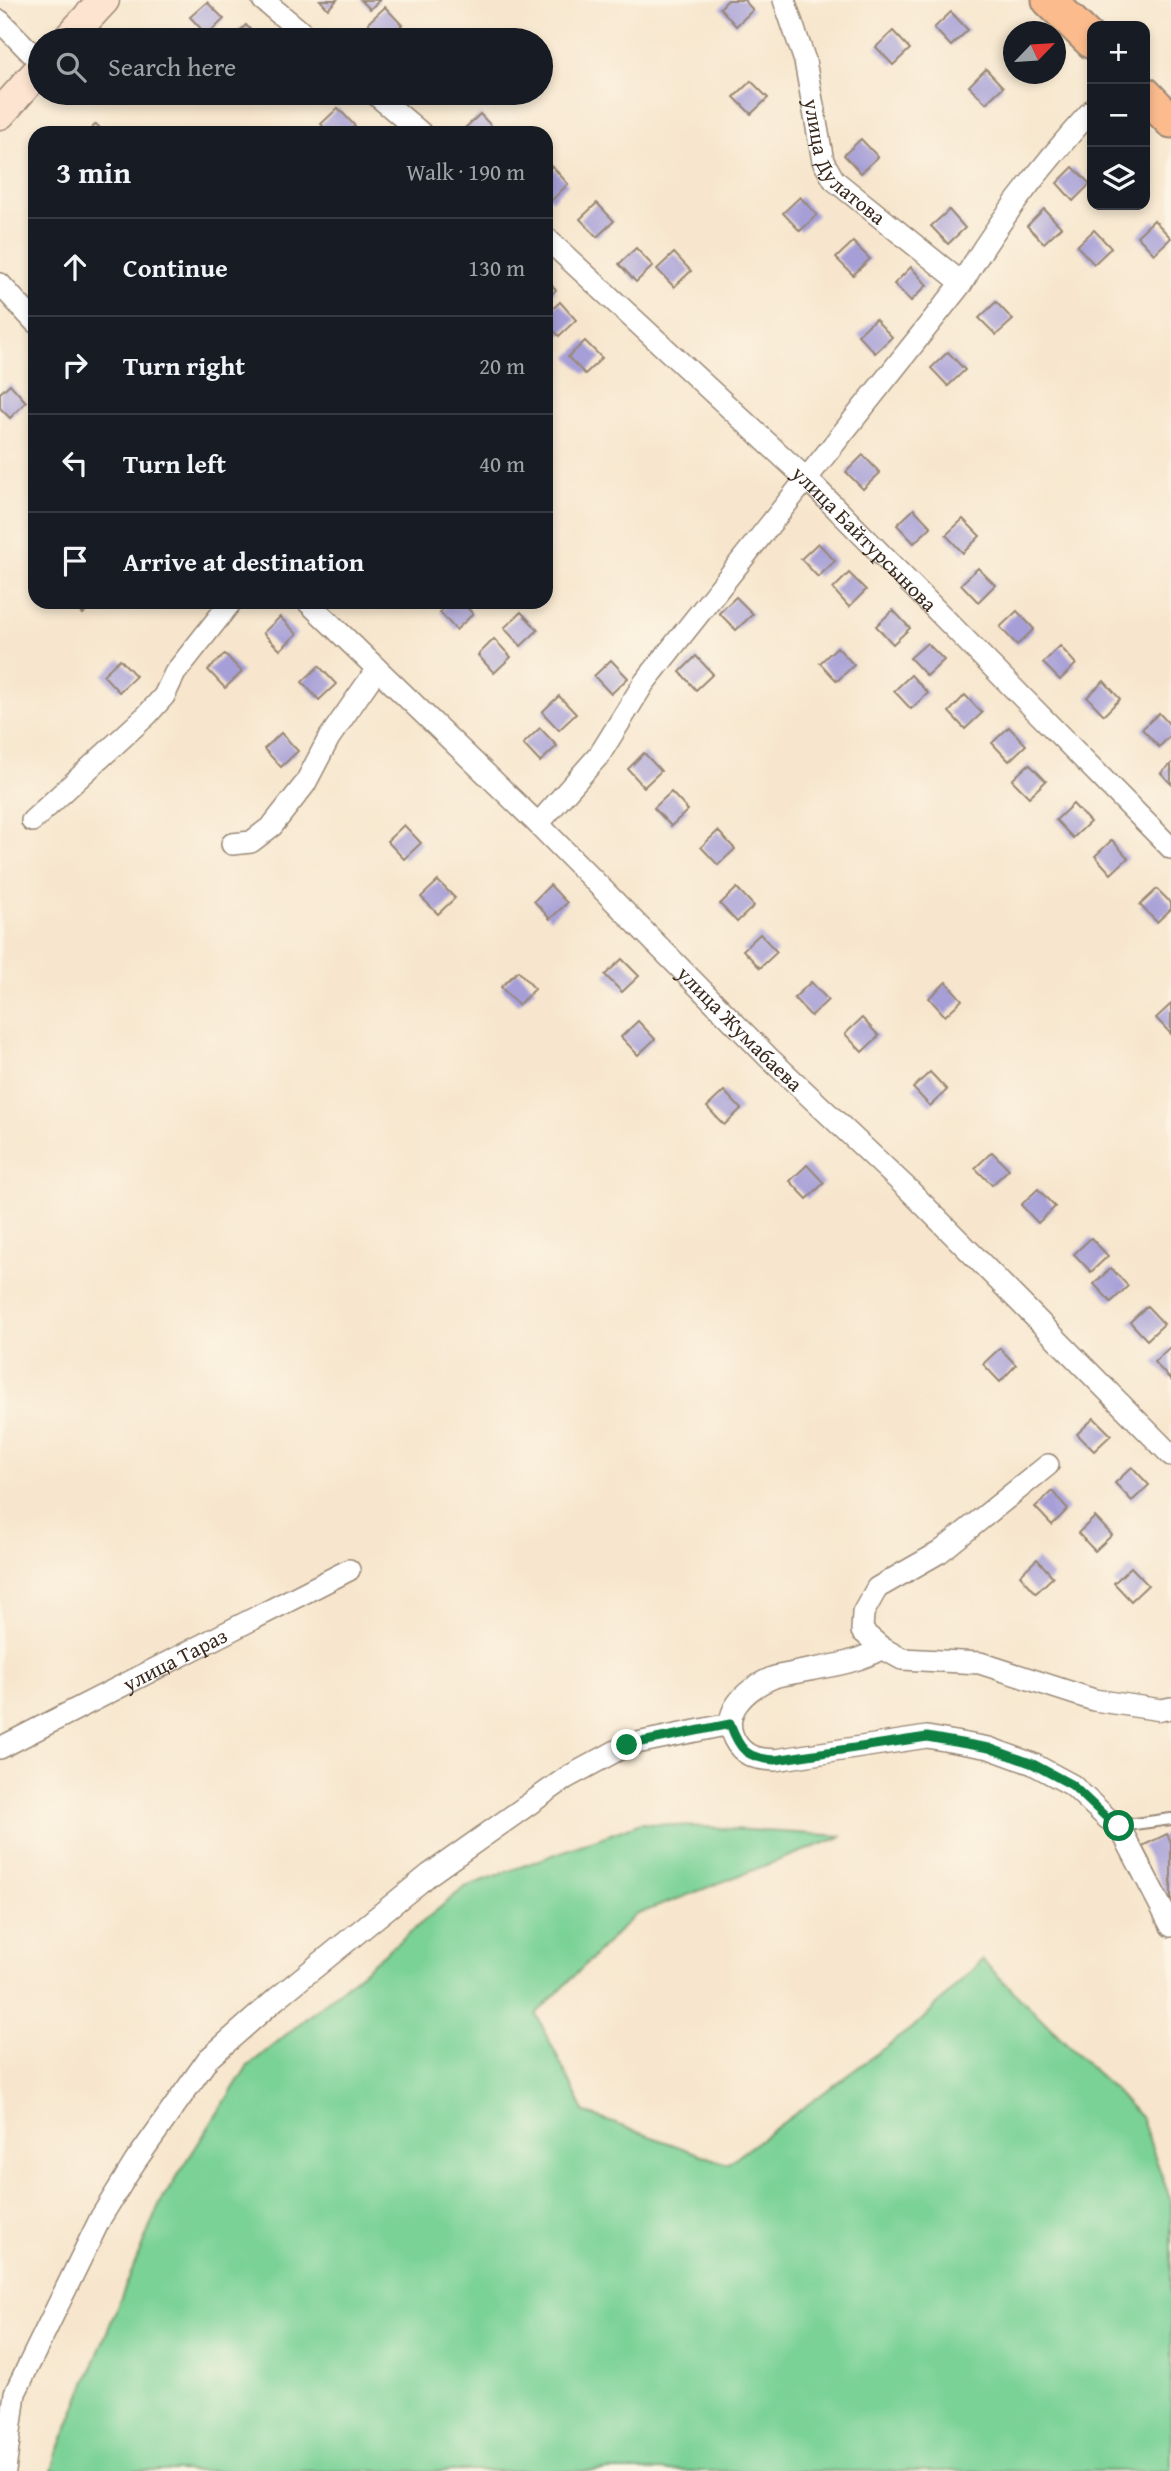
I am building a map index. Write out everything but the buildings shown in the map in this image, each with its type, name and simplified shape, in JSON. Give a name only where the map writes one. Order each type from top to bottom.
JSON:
[{"type":"main road","points":[[1049,0],[1087,37]]},
{"type":"main road","points":[[1150,99],[1171,121]]},
{"type":"street","points":[[77,28],[104,0]]},
{"type":"street","points":[[263,0],[297,28]]},
{"type":"street","name":"улица Дулатова","points":[[784,0],[805,61],[823,161],[834,180],[962,284]]},
{"type":"street","points":[[0,21],[28,50]]},
{"type":"street","points":[[0,114],[28,82]]},
{"type":"street","points":[[387,105],[413,126]]},
{"type":"street","points":[[538,824],[600,754],[644,683],[962,284],[986,240],[1049,157],[1087,115]]},
{"type":"street","name":"улица Байтурсынова","points":[[553,244],[807,480],[1171,848]]},
{"type":"street","points":[[0,284],[28,314]]},
{"type":"street","points":[[32,821],[147,715],[164,696],[175,673],[225,609]]},
{"type":"street","name":"улица Жумабаева","points":[[315,609],[538,824],[769,1058],[910,1191],[1171,1455]]},
{"type":"street","points":[[232,844],[251,842],[272,826],[304,784],[329,738],[377,669]]},
{"type":"street","points":[[1048,1465],[940,1552],[877,1588],[863,1613],[862,1631],[882,1648],[902,1659],[980,1663],[1094,1700],[1161,1710],[1171,1708]]},
{"type":"street","name":"улица Тараз","points":[[0,1748],[349,1570]]},
{"type":"street","points":[[882,1648],[868,1657],[772,1678],[734,1704],[730,1724],[737,1744],[754,1759],[775,1760],[927,1737],[989,1748],[1033,1764],[1072,1785],[1119,1826],[1171,1926]]},
{"type":"street","points":[[5,2471],[15,2393],[101,2217],[135,2162],[208,2059],[276,1999],[430,1874],[566,1778],[627,1745],[730,1724]]},
{"type":"lane","points":[[1119,1826],[1171,1819]]},
{"type":"green space","points":[[641,1823],[843,1836],[635,1915],[536,2014],[585,2113],[727,2164],[921,2021],[982,1960],[1141,2117],[1171,2202],[1171,2471],[52,2471],[159,2205],[247,2067],[465,1887]]},
{"type":"route","points":[[627,1745],[730,1724],[737,1744],[754,1759],[775,1760],[927,1737],[989,1748],[1033,1764],[1072,1785],[1119,1826]]}]
